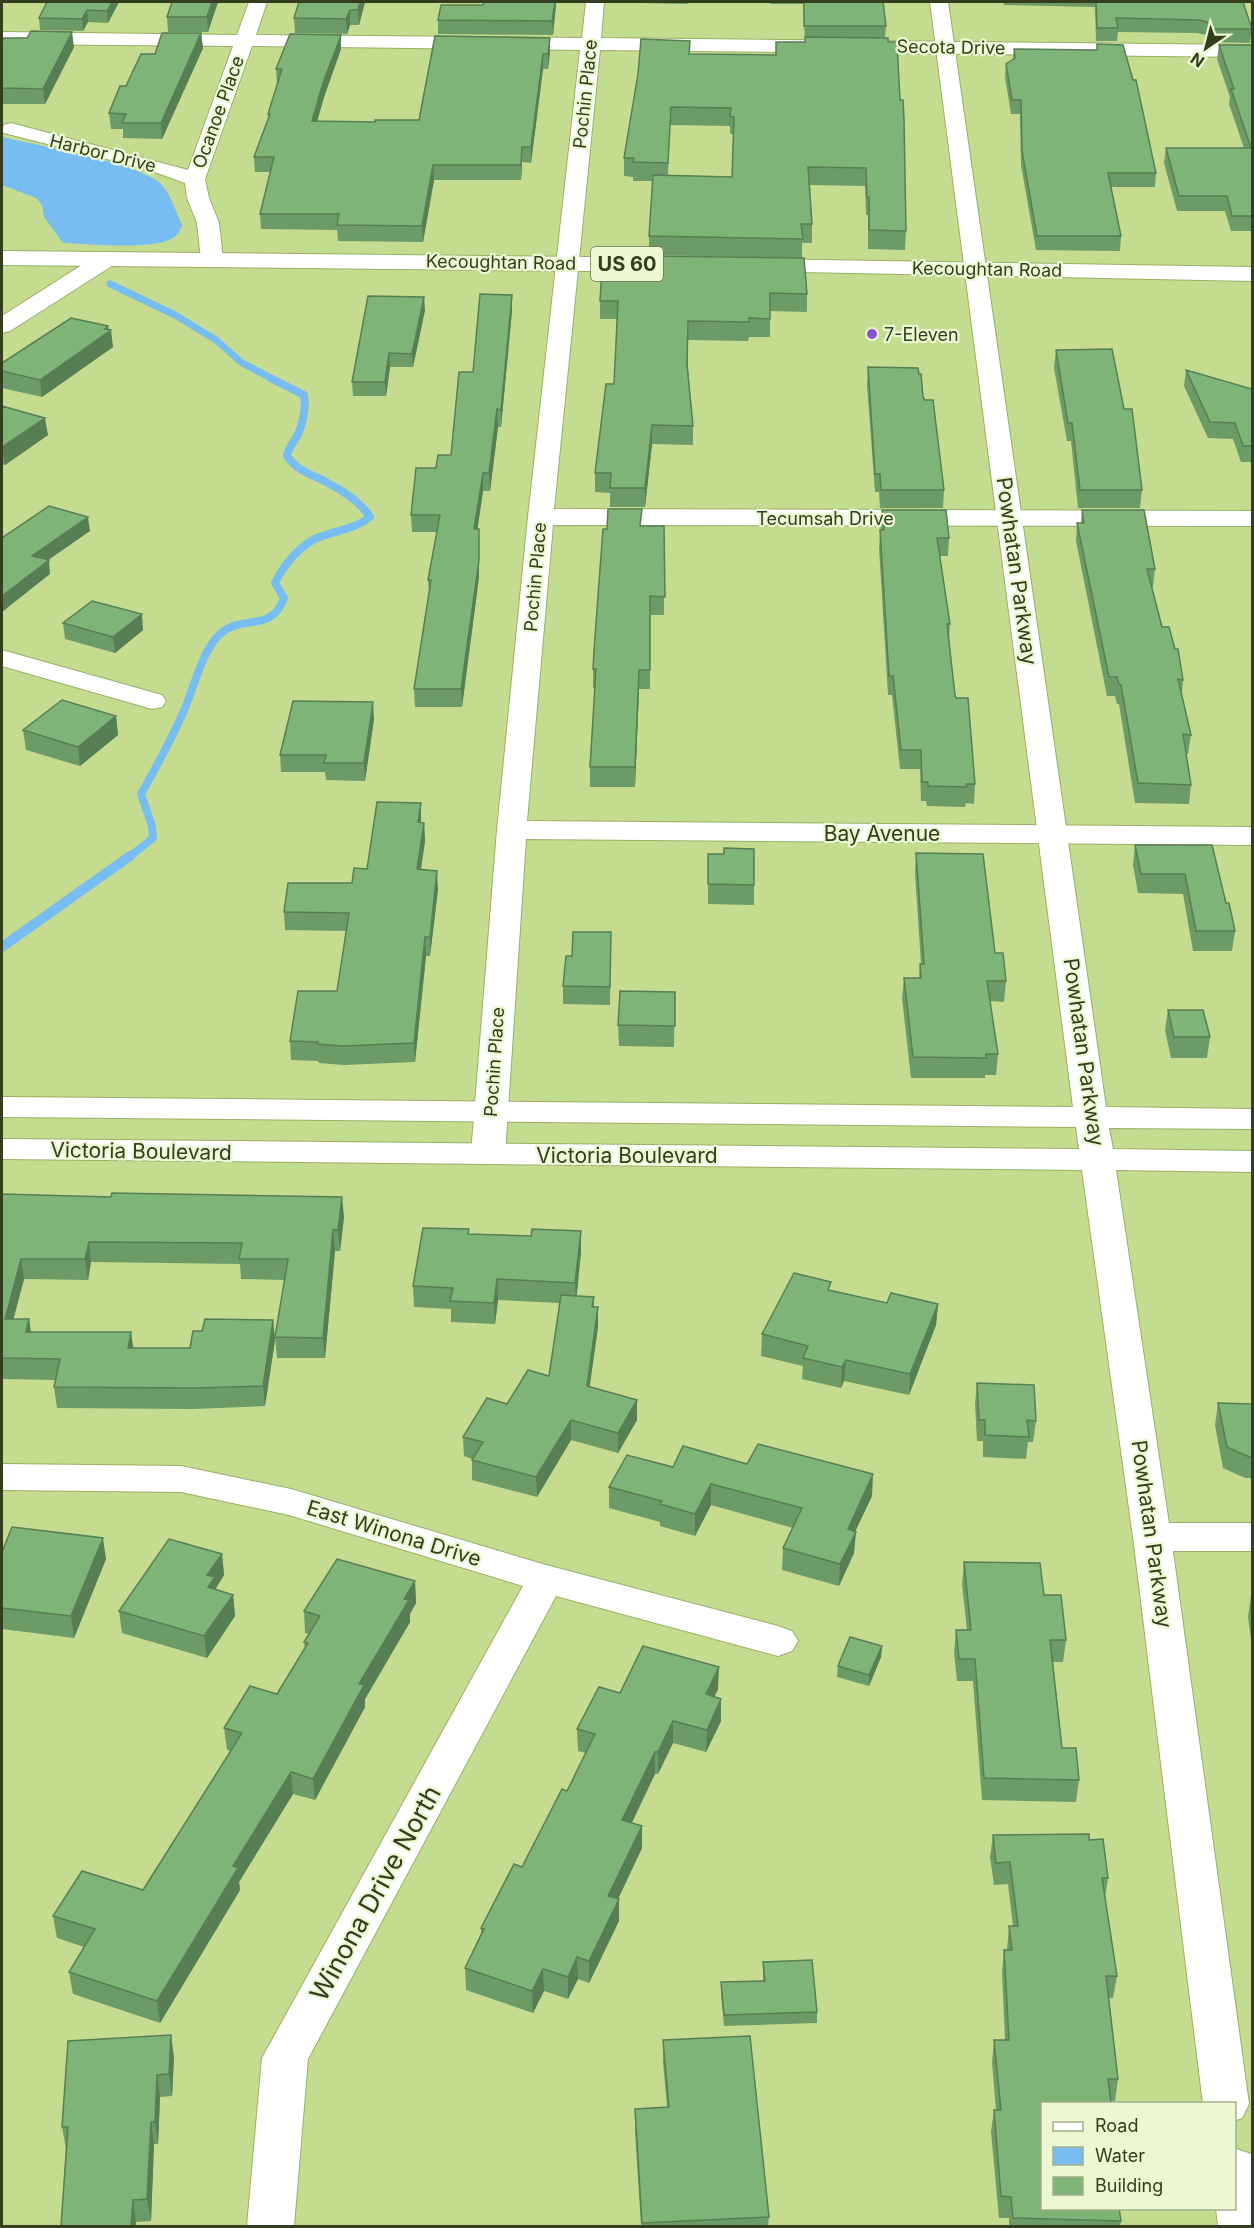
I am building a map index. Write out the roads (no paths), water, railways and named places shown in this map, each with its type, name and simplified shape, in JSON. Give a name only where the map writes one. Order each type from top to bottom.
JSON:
[{"type":"street","name":"Ocanoe Place","points":[[212,259],[208,223],[198,198],[195,179],[258,2]]},
{"type":"street","name":"Pochin Place","points":[[488,1154],[512,830],[541,517],[595,2]]},
{"type":"street","name":"Powhatan Parkway","points":[[939,2],[1152,1537],[1226,2102]]},
{"type":"street","name":"Secota Drive","points":[[2,38],[1252,51]]},
{"type":"street","name":"Harbor Drive","points":[[11,129],[153,165],[195,179]]},
{"type":"street","name":"Kecoughtan Road","points":[[2,258],[717,265]]},
{"type":"street","points":[[2,326],[107,259]]},
{"type":"street","name":"Kecoughtan Road","points":[[741,266],[1252,274]]},
{"type":"street","name":"Tecumsah Drive","points":[[541,517],[1252,519]]},
{"type":"street","points":[[2,658],[152,701]]},
{"type":"street","name":"Bay Avenue","points":[[512,830],[1252,837]]},
{"type":"street","name":"Victoria Boulevard","points":[[2,1107],[1252,1119]]},
{"type":"street","name":"Victoria Boulevard","points":[[2,1149],[1252,1161]]},
{"type":"street","name":"East Winona Drive","points":[[2,1476],[181,1479],[291,1502],[546,1579],[778,1641]]},
{"type":"street","points":[[1152,1537],[1252,1537]]},
{"type":"street","name":"Winona Drive North","points":[[271,2226],[285,2058],[546,1579]]},
{"type":"street","points":[[1236,2182],[1242,2226]]},
{"type":"water","points":[[2,137],[110,162],[149,176],[161,184],[168,193],[182,225],[177,235],[171,239],[149,244],[119,246],[63,243],[44,217],[42,205],[36,198],[2,185]]},
{"type":"waterway","points":[[110,284],[175,315],[216,340],[242,363],[273,379]]},
{"type":"waterway","points":[[128,858],[153,838],[152,826],[141,794],[175,730],[204,658],[214,641],[228,628],[264,619],[272,616],[279,609],[284,598],[275,583],[287,563],[304,546],[317,538],[351,527],[370,517],[350,497],[300,469],[287,456],[301,425],[304,395],[270,378]]},
{"type":"waterway","points":[[2,947],[130,856]]},
{"type":"place","name":"7-Eleven","points":[[872,334]]}]
